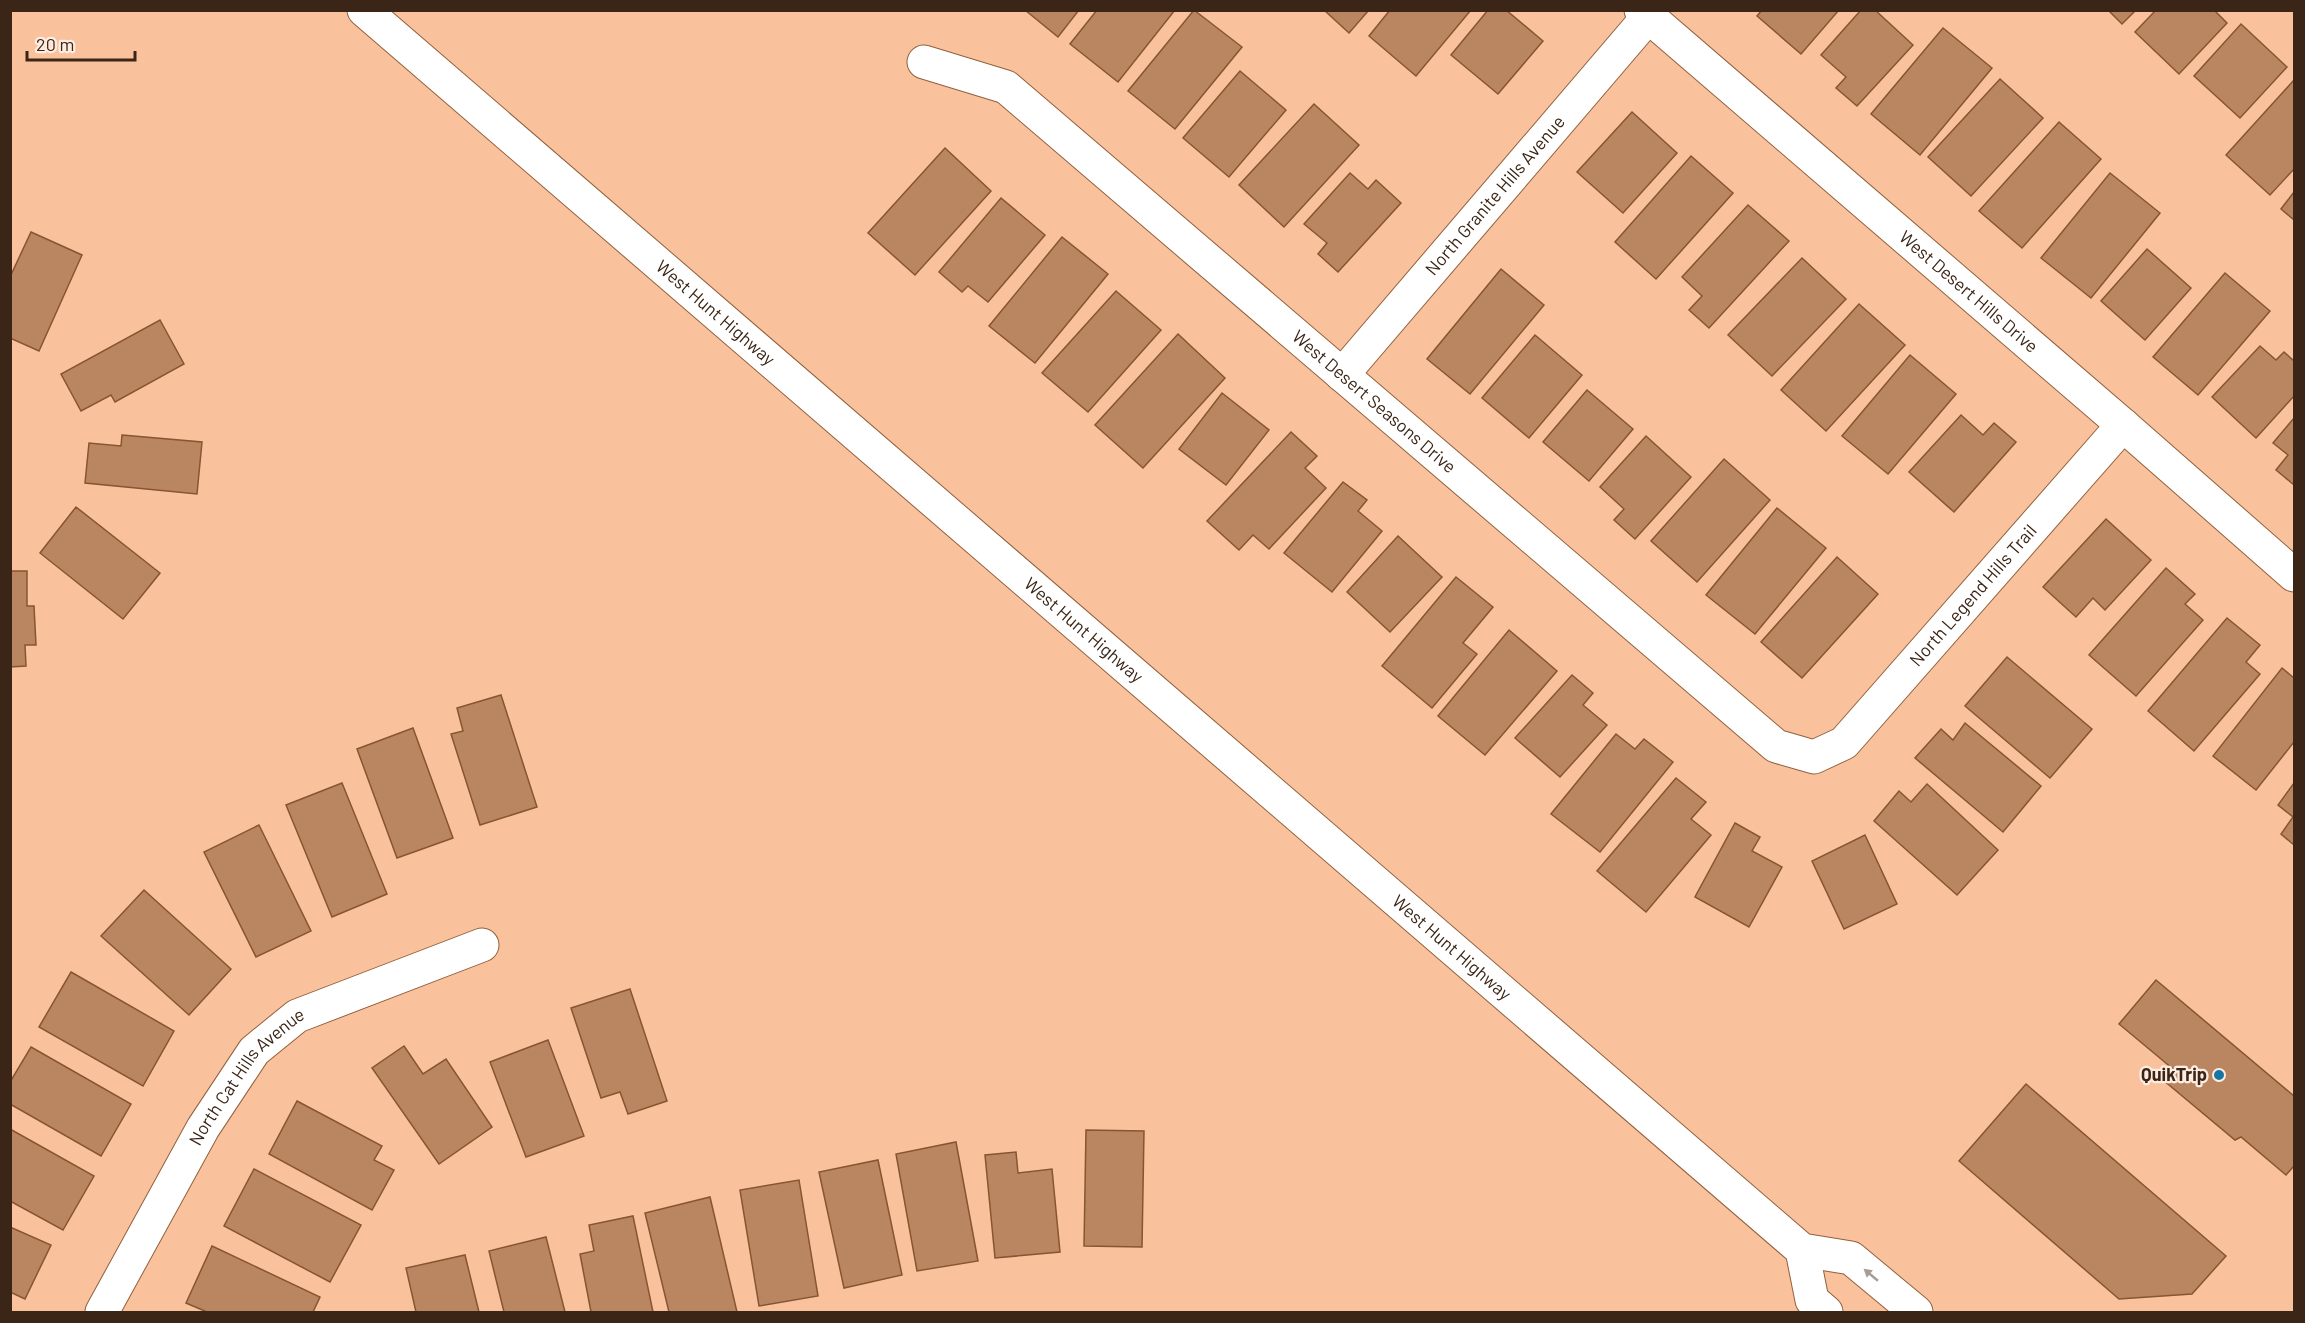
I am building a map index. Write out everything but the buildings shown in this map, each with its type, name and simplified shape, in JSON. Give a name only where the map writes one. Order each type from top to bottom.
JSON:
[{"type":"street","name":"West Hunt Highway","points":[[364,10],[1802,1250]]},
{"type":"street","name":"North Granite Hills Avenue","points":[[1342,375],[1645,14]]},
{"type":"street","name":"West Desert Hills Drive","points":[[1645,14],[2123,424],[2295,575]]},
{"type":"street","name":"West Desert Seasons Drive","points":[[924,62],[1006,87],[1776,746],[1814,757]]},
{"type":"street","name":"North Legend Hills Trail","points":[[1814,757],[1844,743],[2123,424]]},
{"type":"street","name":"North Cat Hills Avenue","points":[[102,1312],[203,1128],[254,1051],[297,1016],[482,945]]},
{"type":"street","points":[[1826,1312],[1812,1300],[1802,1250],[1851,1258],[1916,1312]]},
{"type":"place","name":"QuikTrip","points":[[2219,1075]]}]
